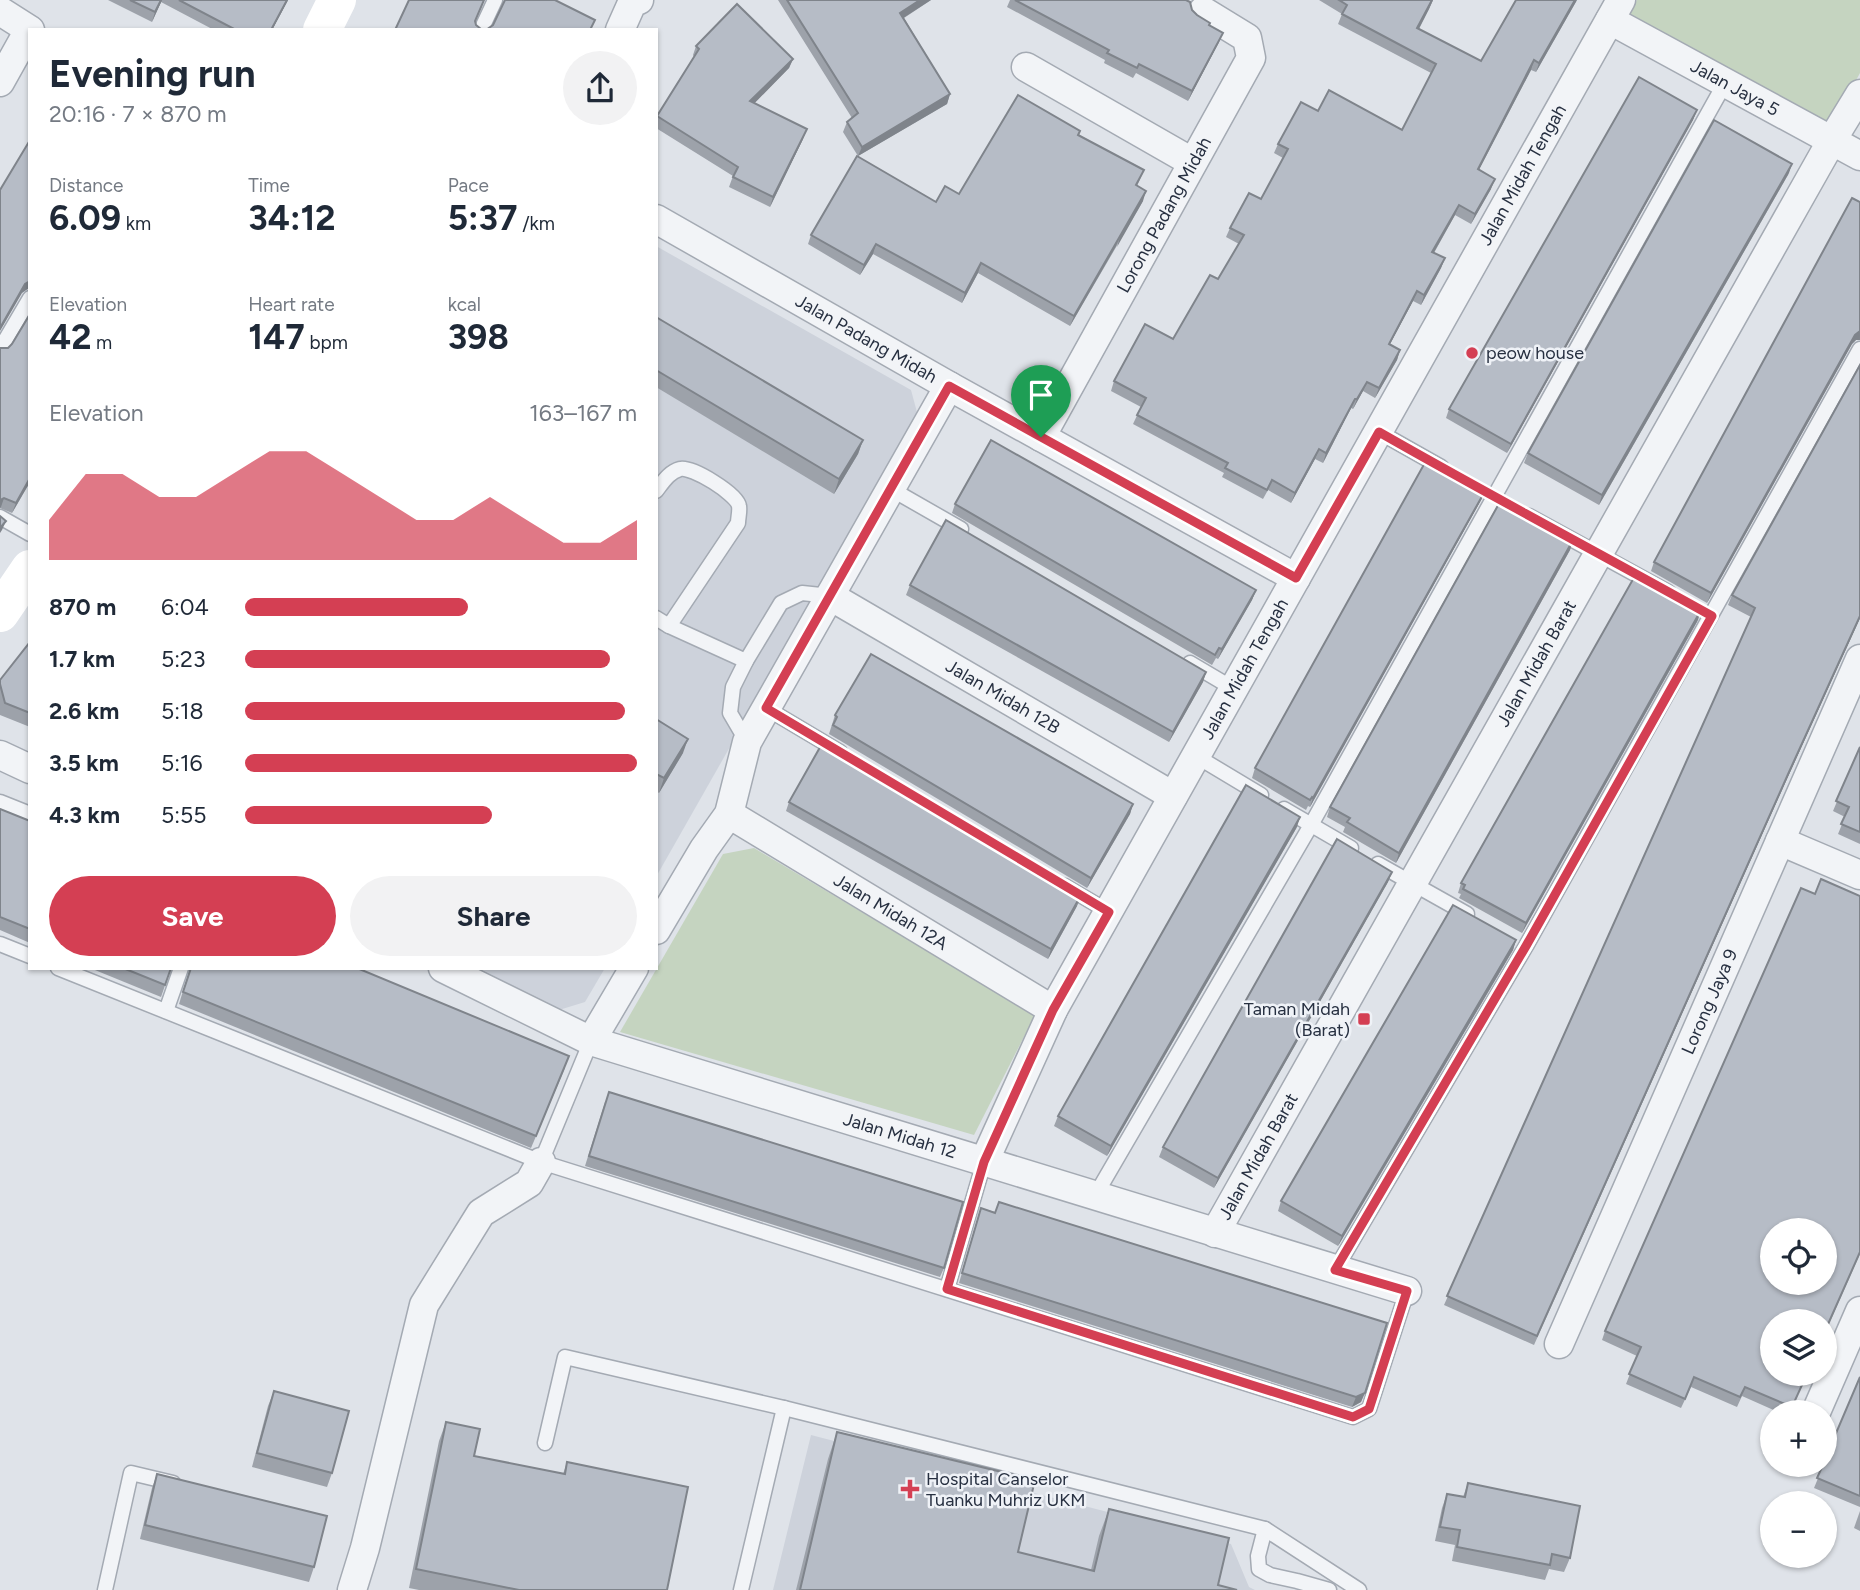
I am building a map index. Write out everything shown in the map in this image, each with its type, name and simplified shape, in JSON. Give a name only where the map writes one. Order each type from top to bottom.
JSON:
[{"type":"street","points":[[323,28],[337,0]]},
{"type":"street","points":[[621,28],[633,1]]},
{"type":"street","name":"Lorong Padang Midah","points":[[1041,437],[1251,58],[1247,38],[1202,10]]},
{"type":"street","name":"Jalan Jaya 5","points":[[1616,10],[1725,83],[1860,156]]},
{"type":"street","name":"Jalan Midah Tengah","points":[[984,1162],[1053,1010],[1616,10]]},
{"type":"street","points":[[0,11],[28,29]]},
{"type":"street","points":[[0,82],[28,33]]},
{"type":"street","points":[[1026,67],[1192,162]]},
{"type":"street","name":"Jalan Midah Barat","points":[[1215,1233],[1598,552],[1860,94]]},
{"type":"street","name":"Jalan Padang Midah","points":[[658,220],[949,386],[1296,578]]},
{"type":"street","points":[[658,927],[704,849],[729,814],[747,741],[949,386]]},
{"type":"street","name":"Jalan Midah 12B","points":[[830,596],[1173,796]]},
{"type":"street","name":"Lorong Jaya 9","points":[[1559,1344],[1860,659]]},
{"type":"street","points":[[0,755],[28,768]]},
{"type":"street","name":"Jalan Midah 12A","points":[[729,814],[1053,1010]]},
{"type":"street","points":[[1780,841],[1860,875]]},
{"type":"street","name":"Jalan Midah 12","points":[[447,970],[591,1041],[1407,1291]]},
{"type":"street","points":[[591,1041],[633,970]]},
{"type":"street","points":[[352,1590],[365,1548],[424,1305],[481,1213],[528,1183],[541,1162]]},
{"type":"street","points":[[1821,1400],[1860,1311]]},
{"type":"lane","points":[[482,28],[495,0]]},
{"type":"lane","points":[[1095,1196],[1500,500],[1725,83]]},
{"type":"lane","points":[[0,349],[28,301]]},
{"type":"lane","points":[[1335,1270],[1706,613],[1860,349]]},
{"type":"lane","points":[[1379,432],[1448,471]]},
{"type":"lane","points":[[658,488],[672,473],[688,468],[733,495],[739,506],[738,523],[669,626]]},
{"type":"lane","points":[[891,488],[974,537]]},
{"type":"lane","points":[[1500,500],[1678,597]]},
{"type":"lane","points":[[0,517],[28,533]]},
{"type":"lane","points":[[747,741],[730,713],[733,687],[746,661],[781,603],[802,593],[830,596]]},
{"type":"lane","points":[[658,619],[746,661]]},
{"type":"lane","points":[[1175,654],[1234,689]]},
{"type":"lane","points":[[766,708],[849,758]]},
{"type":"lane","points":[[1196,756],[1480,921]]},
{"type":"lane","points":[[0,802],[28,813]]},
{"type":"lane","points":[[1050,877],[1109,912]]},
{"type":"lane","points":[[0,944],[28,955]]},
{"type":"lane","points":[[63,970],[541,1162],[1353,1417],[1369,1409],[1407,1291]]},
{"type":"lane","points":[[166,1011],[180,970]]},
{"type":"lane","points":[[541,1162],[591,1041]]},
{"type":"lane","points":[[947,1289],[984,1162]]},
{"type":"lane","points":[[545,1443],[565,1357],[784,1408],[1265,1530],[1359,1590]]},
{"type":"lane","points":[[741,1590],[784,1408]]},
{"type":"lane","points":[[105,1590],[131,1474],[183,1485]]},
{"type":"lane","points":[[1265,1530],[1258,1556],[1259,1569],[1270,1575],[1329,1590]]},
{"type":"shaded area","points":[[658,247],[911,390],[918,416],[658,873]]},
{"type":"shaded area","points":[[483,970],[604,970],[585,1002],[559,1010]]},
{"type":"shaded area","name":"Hospital Canselor Tuanku Muhriz UKM","points":[[811,1435],[1231,1544],[1249,1587],[1255,1590],[773,1590]]},
{"type":"green space","points":[[1637,0],[1860,0],[1860,73],[1830,128],[1627,19]]},
{"type":"green space","points":[[754,848],[1035,1015],[974,1135],[620,1032],[723,854]]},
{"type":"building","points":[[130,0],[161,0],[155,12]]},
{"type":"building","points":[[179,0],[287,0],[272,28],[232,28]]},
{"type":"building","points":[[409,0],[484,0],[475,21],[480,28],[396,28]]},
{"type":"building","points":[[505,0],[555,0],[595,20],[591,28],[489,28],[493,25]]},
{"type":"building","points":[[787,0],[920,0],[900,13],[950,94],[862,147],[847,122],[858,113]]},
{"type":"building","points":[[1015,0],[1186,0],[1197,15],[1223,33],[1192,91],[1139,64],[1137,68],[1107,53],[1109,50]]},
{"type":"building","points":[[1339,0],[1432,0],[1417,28],[1481,61],[1516,0],[1575,0],[1539,63],[1534,60],[1478,169],[1495,179],[1475,214],[1459,205],[1432,252],[1445,258],[1424,295],[1417,291],[1389,344],[1400,350],[1379,388],[1367,382],[1326,453],[1319,449],[1295,493],[1272,480],[1267,490],[1225,468],[1228,463],[1137,415],[1146,398],[1114,381],[1145,324],[1173,339],[1210,275],[1218,279],[1244,235],[1230,228],[1249,193],[1261,199],[1288,149],[1278,144],[1301,102],[1318,111],[1329,90],[1402,130],[1436,64],[1342,14],[1347,5]]},
{"type":"building","points":[[737,4],[793,59],[750,101],[807,129],[773,197],[733,177],[738,167],[658,117],[699,49],[696,46]]},
{"type":"building","points":[[1639,77],[1697,110],[1511,444],[1449,409]]},
{"type":"building","points":[[1018,95],[1080,131],[1078,135],[1144,170],[1136,185],[1146,191],[1074,316],[981,263],[965,293],[876,244],[864,265],[811,235],[857,156],[936,202],[945,186],[959,194]]},
{"type":"building","points":[[1714,120],[1792,164],[1602,495],[1528,453]]},
{"type":"building","points":[[28,143],[28,282],[0,328],[0,190]]},
{"type":"building","points":[[1852,198],[1860,202],[1860,331],[1855,335],[1711,593],[1654,562]]},
{"type":"building","points":[[28,317],[28,482],[16,503],[4,498],[0,500],[0,348],[8,348]]},
{"type":"building","points":[[658,318],[863,440],[839,479],[658,371]]},
{"type":"building","points":[[1860,365],[1860,616],[1537,1336],[1447,1296],[1755,608],[1732,595]]},
{"type":"building","points":[[991,440],[1256,590],[1222,649],[1219,648],[1215,655],[955,504]]},
{"type":"building","points":[[1427,459],[1485,491],[1310,800],[1255,768]]},
{"type":"building","points":[[1501,500],[1573,540],[1399,853],[1347,822],[1350,818],[1330,807]]},
{"type":"building","points":[[0,516],[6,521],[0,528]]},
{"type":"building","points":[[946,520],[1206,672],[1173,732],[910,585]]},
{"type":"building","points":[[1636,574],[1701,610],[1526,923],[1463,889],[1465,885],[1461,883]]},
{"type":"building","points":[[28,645],[28,712],[5,703],[0,680]]},
{"type":"building","points":[[871,654],[1133,804],[1091,878],[833,725],[837,717],[835,715]]},
{"type":"building","points":[[658,720],[688,739],[664,778],[658,775]]},
{"type":"building","points":[[823,742],[1081,895],[1051,949],[789,802]]},
{"type":"building","points":[[1860,747],[1860,832],[1841,824],[1849,807],[1836,801]]},
{"type":"building","points":[[1246,785],[1300,817],[1111,1146],[1058,1116]]},
{"type":"building","points":[[0,809],[28,820],[28,928],[0,917]]},
{"type":"building","points":[[1337,839],[1392,872],[1218,1178],[1163,1147]]},
{"type":"building","points":[[1821,879],[1860,896],[1860,1252],[1835,1309],[1760,1309],[1760,1386],[1802,1386],[1795,1400],[1776,1400],[1745,1387],[1740,1397],[1694,1377],[1685,1399],[1629,1374],[1641,1347],[1605,1331],[1801,888],[1815,894]]},
{"type":"building","points":[[1453,905],[1516,940],[1342,1236],[1281,1201]]},
{"type":"building","points":[[128,970],[170,970],[165,985]]},
{"type":"building","points":[[190,970],[362,970],[569,1056],[536,1136],[183,992]]},
{"type":"building","points":[[609,1092],[963,1202],[944,1268],[589,1156]]},
{"type":"building","points":[[999,1202],[1387,1323],[1365,1393],[1356,1397],[962,1273],[981,1208],[995,1213]]},
{"type":"building","points":[[1860,1377],[1860,1496],[1817,1478],[1837,1477],[1837,1431]]},
{"type":"building","points":[[274,1391],[349,1411],[332,1473],[257,1453]]},
{"type":"building","points":[[446,1422],[480,1429],[474,1456],[565,1474],[567,1462],[688,1487],[667,1590],[519,1590],[416,1569]]},
{"type":"building","name":"Hospital Canselor Tuanku Muhriz UKM","points":[[837,1432],[1035,1480],[1018,1552],[1094,1571],[1109,1509],[1229,1538],[1218,1585],[1237,1590],[800,1590]]},
{"type":"building","points":[[157,1474],[327,1516],[314,1567],[145,1525]]},
{"type":"building","points":[[1468,1483],[1580,1506],[1570,1558],[1552,1554],[1550,1565],[1457,1547],[1460,1530],[1440,1527],[1447,1494],[1465,1497]]},
{"type":"place","name":"peow house","points":[[1472,353]]},
{"type":"place","name":"Taman Midah (Barat)","points":[[1364,1019]]},
{"type":"place","name":"Hospital Canselor Tuanku Muhriz UKM","points":[[910,1489]]},
{"type":"route","points":[[949,386],[1041,437],[1296,578],[1379,432],[1494,498],[1712,616],[1526,946],[1335,1270],[1407,1291],[1369,1409],[1353,1417],[947,1289],[984,1162],[1053,1010],[1109,912],[766,708],[949,386]]}]
